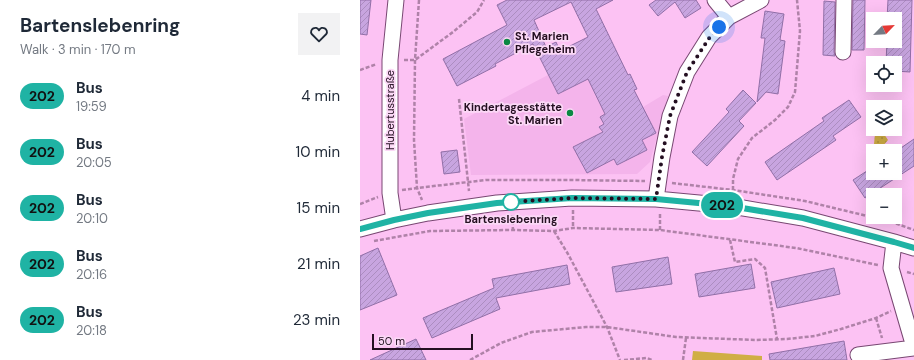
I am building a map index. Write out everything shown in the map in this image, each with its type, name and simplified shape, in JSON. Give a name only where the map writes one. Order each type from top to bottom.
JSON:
[{"type":"street","name":"Hubertusstraße","points":[[394,220],[390,193],[390,60],[396,0]]},
{"type":"street","points":[[715,0],[729,17]]},
{"type":"street","points":[[656,199],[670,116],[687,72],[710,37],[729,17],[761,0]]},
{"type":"street","points":[[843,52],[844,0]]},
{"type":"street","points":[[360,229],[428,213],[497,203],[572,198],[656,199],[730,206],[803,218],[914,248]]},
{"type":"street","points":[[858,354],[886,352],[914,347],[891,268],[894,242]]},
{"type":"path","points":[[419,0],[415,60],[414,140],[418,188],[428,213],[430,231]]},
{"type":"path","points":[[390,60],[415,60],[477,12],[484,0]]},
{"type":"path","points":[[733,190],[733,179],[738,159],[752,138],[775,120],[788,107],[795,92],[800,31],[797,0]]},
{"type":"path","points":[[459,99],[469,191]]},
{"type":"path","points":[[512,215],[513,230]]},
{"type":"path","points":[[372,242],[430,231],[554,231],[573,228],[660,230],[796,248],[914,274]]},
{"type":"path","points":[[554,231],[607,327],[620,360]]},
{"type":"path","points":[[730,240],[735,262],[755,259],[765,268],[777,339]]},
{"type":"path","points":[[470,360],[501,343],[532,332],[586,327],[607,327],[676,338],[756,340],[777,339],[815,336],[841,330],[876,318],[902,306]]},
{"type":"path","points":[[683,360],[686,338]]},
{"type":"path","points":[[477,355],[480,360]]},
{"type":"path","points":[[624,360],[647,358],[652,360]]},
{"type":"shaded area","name":"Kindertagesstätte St. Marien","points":[[617,54],[628,75],[630,74],[637,89],[635,91],[643,107],[663,95],[668,96],[650,162],[637,174],[471,175],[464,119],[548,75],[558,94],[582,82]]},
{"type":"shaded area","points":[[875,136],[885,136],[888,140],[885,144],[874,144]]},
{"type":"shaded area","points":[[693,351],[762,356],[762,360],[692,360]]},
{"type":"building","points":[[360,0],[371,0],[367,35],[360,34]]},
{"type":"building","points":[[507,0],[613,0],[596,9],[628,75],[630,74],[637,89],[634,90],[656,133],[642,140],[647,150],[617,165],[614,159],[587,173],[573,147],[603,132],[599,127],[604,124],[600,117],[605,114],[588,79],[558,94],[533,44],[495,64],[496,66],[457,86],[443,59],[507,25],[497,5]],"holes":[[[571,2],[588,37],[560,51],[556,42],[546,47],[534,20]]]},
{"type":"building","points":[[656,0],[696,0],[701,8],[685,18],[675,2],[658,16],[649,5]]},
{"type":"building","points":[[853,0],[865,0],[864,50],[852,50]]},
{"type":"building","points":[[888,0],[912,0],[910,72],[902,71],[902,56],[886,56],[887,48],[902,48],[902,12],[887,12]]},
{"type":"building","points":[[824,1],[835,2],[835,56],[823,55]]},
{"type":"building","points":[[765,11],[784,14],[780,40],[785,41],[778,94],[766,92],[757,102],[765,38],[761,38]]},
{"type":"building","points":[[743,90],[756,103],[739,121],[744,126],[707,166],[692,152],[729,112],[726,109]]},
{"type":"building","points":[[849,100],[861,117],[833,136],[836,140],[777,180],[765,162],[824,121],[822,118]]},
{"type":"building","points":[[914,139],[914,166],[902,174],[902,147]]},
{"type":"building","points":[[457,150],[460,172],[444,174],[441,152]]},
{"type":"building","points":[[866,172],[866,180],[893,180],[880,188],[866,188],[865,198],[853,180]]},
{"type":"building","points":[[378,248],[397,295],[360,310],[360,256]]},
{"type":"building","points":[[668,257],[672,284],[616,292],[612,267]]},
{"type":"building","points":[[751,264],[755,288],[699,297],[695,274]]},
{"type":"building","points":[[567,265],[570,284],[496,298],[500,309],[432,338],[423,318],[494,288],[492,279]]},
{"type":"building","points":[[834,268],[840,294],[777,308],[771,282]]},
{"type":"building","points":[[416,339],[426,360],[370,360]]},
{"type":"building","points":[[844,341],[847,360],[770,360],[769,354]]},
{"type":"bus line","name":"202","points":[[360,229],[428,213],[497,203],[572,198],[656,199],[730,206],[803,218],[914,248]]},
{"type":"place","name":"St. Marien Pflegeheim","points":[[507,42]]},
{"type":"place","name":"Kindertagesstätte St. Marien","points":[[570,113]]},
{"type":"place","name":"Bartenslebenring","points":[[511,202]]},
{"type":"route","points":[[511,202],[572,198],[656,199],[670,116],[687,72],[710,37],[719,27]]}]
